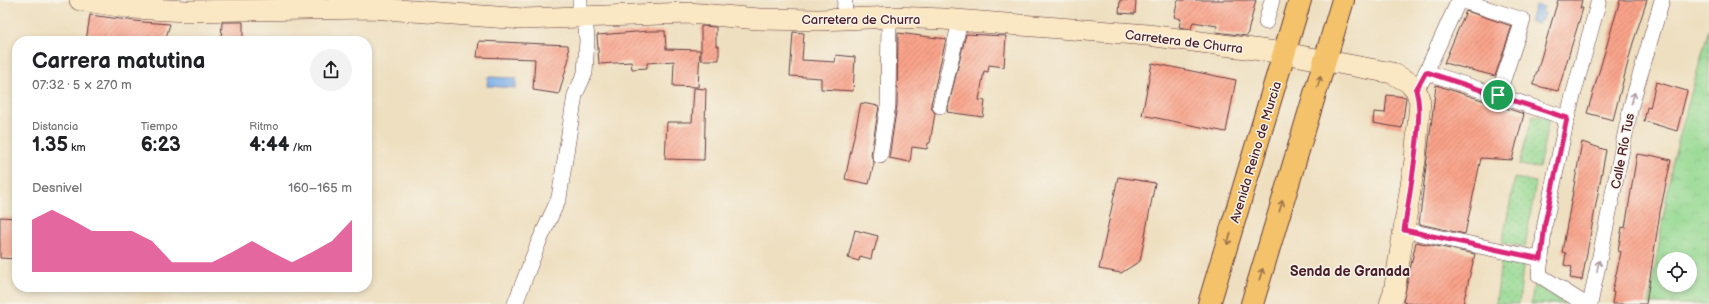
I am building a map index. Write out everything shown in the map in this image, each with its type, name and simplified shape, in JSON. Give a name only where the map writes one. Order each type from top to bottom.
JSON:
[{"type":"main road","name":"Avenida Reino de Murcia","points":[[1209,304],[1300,0]]},
{"type":"main road","points":[[1252,304],[1343,0]]},
{"type":"street","name":"Carretera de Churra","points":[[80,0],[132,8],[186,11],[371,8],[524,19],[581,11],[688,12],[759,19],[844,10],[889,18],[960,20],[1148,35],[1284,53],[1392,73],[1410,83],[1416,90]]},
{"type":"street","points":[[1266,22],[1272,0]]},
{"type":"street","points":[[1390,304],[1394,292],[1415,160],[1420,102],[1416,90],[1460,0],[1523,20],[1498,95]]},
{"type":"street","points":[[1584,304],[1539,275],[1545,223],[1567,118],[1599,0]]},
{"type":"street","name":"Calle Río Tus","points":[[1590,304],[1631,106],[1662,0]]},
{"type":"street","points":[[515,304],[538,244],[559,198],[574,95],[585,73],[587,40],[581,11]]},
{"type":"street","points":[[880,156],[888,105],[889,18]]},
{"type":"street","points":[[940,106],[960,20]]},
{"type":"street","points":[[1426,72],[1567,118]]},
{"type":"street","points":[[1404,230],[1541,259]]},
{"type":"green space","points":[[1709,28],[1709,304],[1649,304],[1657,255],[1657,292],[1697,292],[1697,252],[1658,252],[1672,164]]},
{"type":"green space","points":[[1533,115],[1549,119],[1539,168],[1519,165]]},
{"type":"green space","points":[[1515,178],[1536,182],[1525,247],[1502,243]]},
{"type":"green space","points":[[1501,261],[1523,265],[1519,304],[1496,304]]},
{"type":"green space","points":[[1534,284],[1565,304],[1531,304]]},
{"type":"water","points":[[1535,5],[1544,7],[1542,12],[1545,13],[1543,20],[1540,19],[1539,24],[1530,22]]},
{"type":"water","points":[[488,77],[516,78],[516,88],[487,86]]},
{"type":"building","points":[[1120,0],[1136,0],[1135,14],[1119,13]]},
{"type":"building","points":[[1178,0],[1256,0],[1247,36],[1216,32],[1217,26],[1193,22],[1191,29],[1179,27],[1181,19],[1174,17]]},
{"type":"building","points":[[1558,0],[1582,0],[1580,8],[1583,8],[1558,91],[1533,85]]},
{"type":"building","points":[[1620,0],[1647,0],[1633,43],[1613,120],[1587,113]]},
{"type":"building","points":[[1466,11],[1512,26],[1495,76],[1444,63]]},
{"type":"building","points":[[90,15],[170,24],[166,36],[87,36]]},
{"type":"building","points":[[222,22],[243,22],[243,36],[221,36]]},
{"type":"building","points":[[701,26],[716,27],[716,46],[719,46],[719,60],[701,60]]},
{"type":"building","points":[[665,31],[666,49],[700,50],[698,87],[673,86],[674,61],[647,63],[647,68],[632,69],[631,62],[599,64],[597,35]]},
{"type":"building","points":[[793,32],[804,33],[802,60],[835,62],[836,55],[855,57],[853,91],[821,89],[821,78],[790,76]]},
{"type":"building","points":[[898,33],[946,39],[931,104],[935,113],[930,143],[928,143],[927,149],[912,147],[910,162],[889,158],[897,105]]},
{"type":"building","points":[[966,34],[1006,36],[1004,67],[989,65],[988,72],[984,71],[979,100],[985,101],[983,117],[947,112]]},
{"type":"building","points":[[479,41],[568,45],[569,58],[559,94],[533,90],[535,59],[477,57]]},
{"type":"building","points":[[1152,63],[1236,80],[1226,132],[1142,115]]},
{"type":"building","points":[[1656,82],[1687,91],[1677,131],[1644,121],[1647,107],[1650,108]]},
{"type":"building","points":[[1436,85],[1524,114],[1512,160],[1481,158],[1465,234],[1419,224]]},
{"type":"building","points":[[694,88],[706,89],[704,160],[665,159],[667,122],[692,122]]},
{"type":"building","points":[[1387,95],[1406,97],[1402,128],[1373,123],[1374,112],[1385,113]]},
{"type":"building","points":[[861,103],[879,106],[871,155],[874,163],[869,184],[845,179]]},
{"type":"building","points":[[1582,142],[1606,150],[1582,280],[1570,278],[1572,267],[1564,265],[1566,253],[1562,252]]},
{"type":"building","points":[[1637,154],[1650,155],[1671,160],[1660,212],[1646,304],[1612,304],[1614,292],[1612,292],[1621,252],[1618,251],[1622,227],[1625,228]]},
{"type":"building","points":[[1118,177],[1155,183],[1140,261],[1121,273],[1099,269]]},
{"type":"building","points":[[0,217],[12,218],[12,259],[0,258]]},
{"type":"building","points":[[855,230],[878,236],[871,259],[860,256],[859,261],[848,258]]},
{"type":"building","points":[[1416,242],[1475,254],[1463,304],[1413,304],[1403,302]]},
{"type":"district","name":"Senda de Granada","points":[[1350,271]]},
{"type":"route","points":[[1426,72],[1498,95],[1567,118],[1545,223],[1541,259],[1404,230],[1415,160],[1419,116],[1420,102],[1416,90],[1426,72]]}]
